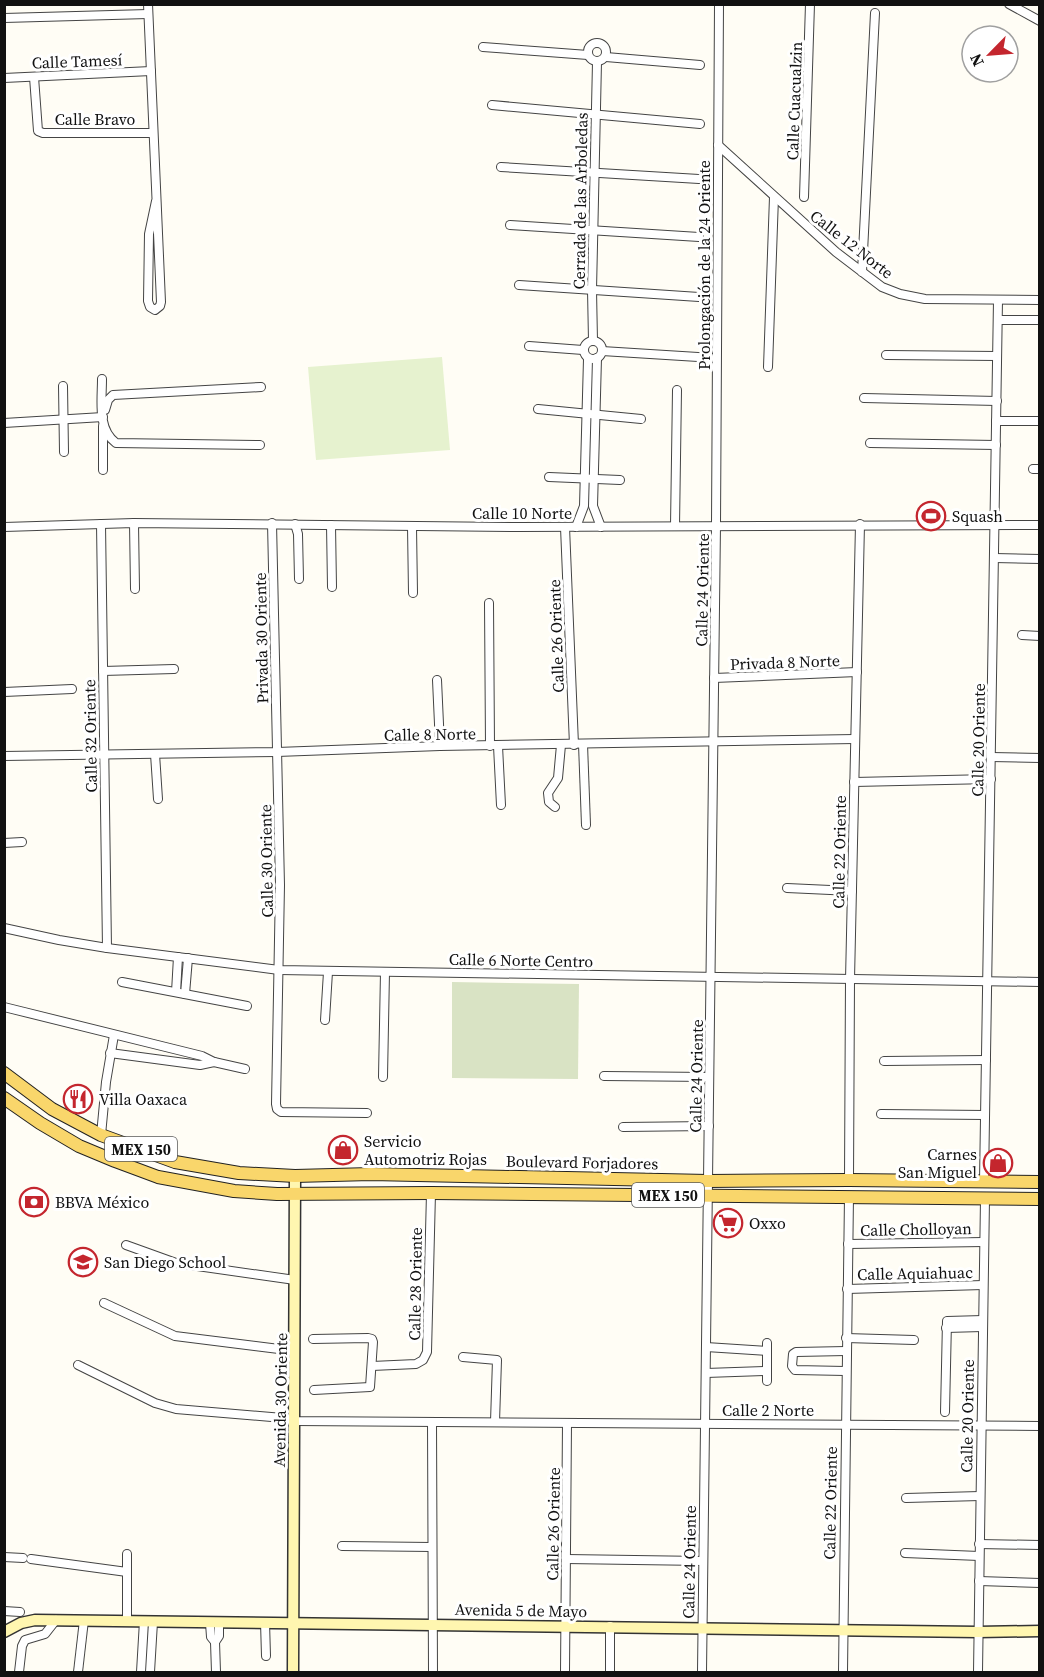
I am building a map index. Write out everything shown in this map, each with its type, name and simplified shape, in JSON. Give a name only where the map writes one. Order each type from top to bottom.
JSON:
[{"type":"main road","name":"Boulevard Forjadores","points":[[4,1073],[52,1108],[101,1135],[175,1162],[239,1173],[295,1176],[371,1174],[708,1181],[1040,1182]]},
{"type":"main road","name":"Boulevard Forjadores","points":[[4,1098],[79,1146],[158,1177],[234,1191],[1040,1199]]},
{"type":"street","points":[[148,4],[161,302],[160,306],[154,310],[148,301],[150,234],[156,201]]},
{"type":"street","name":"Prolongación de la 24 Oriente","points":[[716,525],[718,4]]},
{"type":"street","name":"Calle Cuacualzin","points":[[804,197],[810,4]]},
{"type":"street","points":[[1009,4],[1040,21]]},
{"type":"street","points":[[862,272],[876,13]]},
{"type":"street","points":[[4,18],[148,14]]},
{"type":"street","points":[[588,55],[591,45],[601,43],[605,46],[606,57]]},
{"type":"street","points":[[483,47],[588,55],[597,62],[606,57],[700,65]]},
{"type":"street","name":"Cerrada de las Arboledas","points":[[593,341],[593,172],[597,62]]},
{"type":"street","name":"Calle Tamesí","points":[[4,78],[151,71]]},
{"type":"street","name":"Calle Bravo","points":[[34,76],[38,131],[43,133],[153,132]]},
{"type":"street","points":[[492,105],[700,124]]},
{"type":"street","name":"Calle 12 Norte","points":[[718,145],[836,252],[882,287],[900,294],[925,299],[1040,300]]},
{"type":"street","points":[[501,167],[699,179]]},
{"type":"street","points":[[768,367],[774,197]]},
{"type":"street","points":[[510,225],[699,237]]},
{"type":"street","points":[[519,285],[699,297]]},
{"type":"street","name":"Calle 20 Oriente","points":[[984,1182],[998,300]]},
{"type":"street","points":[[998,320],[1040,320]]},
{"type":"street","points":[[584,350],[588,342],[593,341],[601,346],[593,507],[601,526]]},
{"type":"street","points":[[529,346],[584,350]]},
{"type":"street","points":[[576,527],[584,506],[588,358],[584,350]]},
{"type":"street","points":[[588,358],[600,355],[698,357]]},
{"type":"street","points":[[886,355],[998,356]]},
{"type":"street","points":[[102,380],[103,470]]},
{"type":"street","points":[[63,386],[64,452]]},
{"type":"street","points":[[260,445],[116,443],[110,438],[103,421],[108,400],[113,395],[261,387]]},
{"type":"street","points":[[675,526],[677,390]]},
{"type":"street","points":[[864,398],[997,401]]},
{"type":"street","points":[[538,409],[641,418]]},
{"type":"street","points":[[4,423],[63,419],[103,421]]},
{"type":"street","points":[[996,421],[1040,421]]},
{"type":"street","points":[[870,443],[996,445]]},
{"type":"street","points":[[549,477],[620,480]]},
{"type":"street","points":[[134,523],[135,589]]},
{"type":"street","name":"Calle 10 Norte","points":[[4,527],[134,523],[272,523],[412,527],[1040,525]]},
{"type":"street","name":"Privada 30 Oriente","points":[[272,523],[277,752]]},
{"type":"street","name":"Calle 32 Oriente","points":[[100,524],[107,948]]},
{"type":"street","points":[[295,524],[298,534],[299,579]]},
{"type":"street","name":"Calle 22 Oriente","points":[[849,1180],[850,980],[860,524]]},
{"type":"street","points":[[331,525],[332,587]]},
{"type":"street","name":"Calle 24 Oriente","points":[[702,1672],[716,525]]},
{"type":"street","points":[[412,527],[413,593]]},
{"type":"street","name":"Calle 26 Oriente","points":[[565,527],[574,744]]},
{"type":"street","points":[[994,558],[1040,559]]},
{"type":"street","points":[[489,603],[494,746],[501,805]]},
{"type":"street","points":[[1022,635],[1040,636]]},
{"type":"street","points":[[103,671],[174,669]]},
{"type":"street","name":"Privada 8 Norte","points":[[714,678],[857,672]]},
{"type":"street","points":[[437,680],[440,746]]},
{"type":"street","points":[[4,692],[72,689]]},
{"type":"street","name":"Calle 8 Norte","points":[[4,756],[855,739]]},
{"type":"street","points":[[583,744],[586,825]]},
{"type":"street","points":[[555,807],[549,802],[548,793],[558,778],[561,745]]},
{"type":"street","name":"Calle 30 Oriente","points":[[277,752],[279,970]]},
{"type":"street","points":[[156,754],[158,799]]},
{"type":"street","points":[[991,758],[1040,758]]},
{"type":"street","points":[[854,782],[991,779]]},
{"type":"street","points":[[4,843],[22,842]]},
{"type":"street","points":[[787,888],[852,891]]},
{"type":"street","name":"Calle 6 Norte Centro","points":[[4,928],[107,948],[279,970],[1040,982]]},
{"type":"street","points":[[176,992],[178,957]]},
{"type":"street","points":[[185,994],[188,958]]},
{"type":"street","points":[[279,970],[277,1109],[281,1112],[367,1113]]},
{"type":"street","points":[[325,1020],[328,972]]},
{"type":"street","points":[[383,1077],[385,972]]},
{"type":"street","points":[[123,982],[248,1006]]},
{"type":"street","points":[[4,1007],[173,1048],[202,1056],[214,1062],[245,1069]]},
{"type":"street","points":[[101,1135],[114,1035]]},
{"type":"street","points":[[170,1061],[173,1048]]},
{"type":"street","points":[[110,1053],[200,1065],[214,1062]]},
{"type":"street","points":[[884,1061],[986,1060]]},
{"type":"street","points":[[604,1076],[710,1077]]},
{"type":"street","points":[[881,1114],[985,1115]]},
{"type":"street","points":[[623,1127],[709,1126]]},
{"type":"street","name":"Avenida 30 Oriente","points":[[293,1672],[295,1176]]},
{"type":"street","name":"Calle 28 Oriente","points":[[372,1366],[416,1364],[423,1360],[427,1352],[431,1193]]},
{"type":"street","name":"Calle 22 Oriente","points":[[843,1672],[844,1424],[849,1196]]},
{"type":"street","name":"Calle 20 Oriente","points":[[978,1672],[985,1200]]},
{"type":"street","name":"Calle Cholloyan","points":[[848,1244],[984,1242]]},
{"type":"street","points":[[126,1245],[176,1263],[296,1280]]},
{"type":"street","name":"Calle Aquiahuac","points":[[847,1289],[983,1285]]},
{"type":"street","points":[[104,1303],[175,1336],[296,1351]]},
{"type":"street","points":[[945,1412],[947,1321],[982,1324]]},
{"type":"street","points":[[846,1338],[914,1340]]},
{"type":"street","points":[[313,1339],[372,1339],[370,1387],[314,1390]]},
{"type":"street","points":[[706,1347],[767,1347],[767,1381]]},
{"type":"street","points":[[845,1371],[795,1370],[792,1366],[793,1353],[796,1352],[846,1351]]},
{"type":"street","points":[[463,1357],[497,1360],[495,1422]]},
{"type":"street","name":"Calle 2 Norte","points":[[78,1365],[155,1402],[176,1409],[283,1418],[294,1421],[1040,1426]]},
{"type":"street","points":[[706,1373],[767,1371]]},
{"type":"street","points":[[432,1422],[433,1672]]},
{"type":"street","name":"Calle 26 Oriente","points":[[565,1672],[567,1423]]},
{"type":"street","points":[[906,1498],[980,1496]]},
{"type":"street","points":[[979,1544],[1040,1545]]},
{"type":"street","points":[[342,1546],[432,1547]]},
{"type":"street","points":[[905,1553],[979,1556]]},
{"type":"street","points":[[127,1554],[127,1621]]},
{"type":"street","points":[[4,1557],[127,1572]]},
{"type":"street","points":[[566,1559],[703,1561]]},
{"type":"street","points":[[979,1581],[1040,1583]]},
{"type":"street","points":[[4,1611],[20,1612]]},
{"type":"street","name":"Avenida 5 de Mayo","points":[[4,1632],[28,1620],[566,1625],[843,1631],[1040,1631]]},
{"type":"street","points":[[19,1672],[22,1646],[26,1640],[45,1634],[56,1620]]},
{"type":"street","points":[[78,1672],[84,1620]]},
{"type":"street","points":[[141,1672],[149,1622]]},
{"type":"street","points":[[149,1622],[150,1672]]},
{"type":"street","points":[[215,1623],[219,1636],[215,1642],[216,1672]]},
{"type":"street","points":[[265,1623],[266,1656]]},
{"type":"street","points":[[610,1626],[610,1672]]},
{"type":"green space","points":[[442,357],[450,450],[316,460],[308,367]]},
{"type":"green space","points":[[452,982],[579,984],[578,1079],[452,1078]]},
{"type":"place","name":"Squash","points":[[931,516]]},
{"type":"place","name":"Villa Oaxaca","points":[[78,1099]]},
{"type":"place","name":"Servicio Automotriz Rojas","points":[[343,1150]]},
{"type":"place","name":"Carnes San Miguel","points":[[998,1163]]},
{"type":"place","name":"BBVA México","points":[[34,1202]]},
{"type":"place","name":"Oxxo","points":[[728,1223]]},
{"type":"place","name":"San Diego School","points":[[83,1262]]}]
